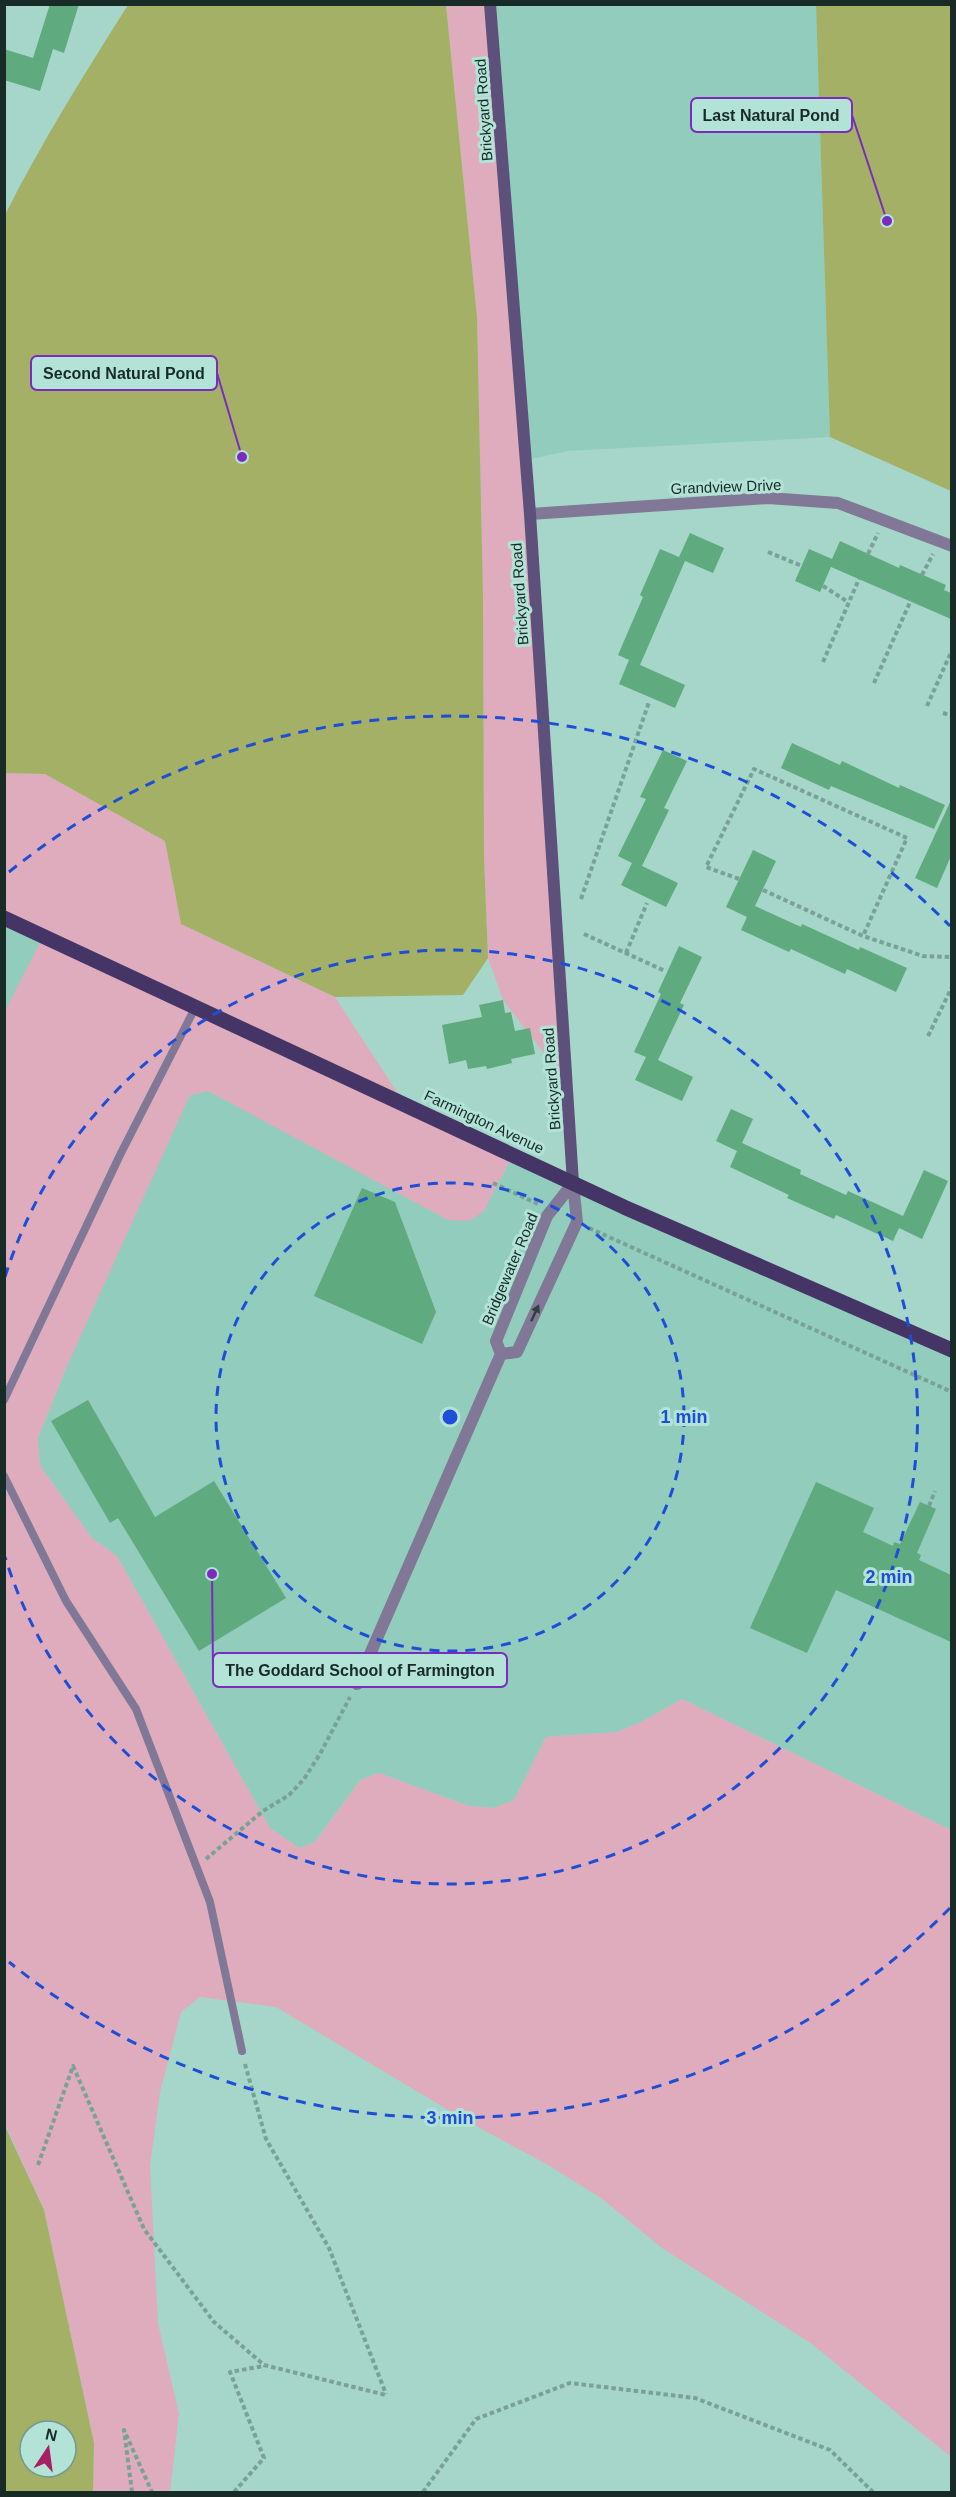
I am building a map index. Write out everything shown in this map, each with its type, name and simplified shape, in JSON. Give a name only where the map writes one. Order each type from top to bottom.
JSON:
[{"type":"main road","name":"Farmington Avenue","points":[[4,918],[573,1183],[950,1347]]},
{"type":"street","name":"Brickyard Road","points":[[490,4],[530,514],[573,1183]]},
{"type":"street","name":"Grandview Drive","points":[[530,514],[768,498],[838,503],[946,544]]},
{"type":"street","name":"Bridgewater Road","points":[[357,1684],[501,1354],[496,1341],[547,1216],[573,1183]]},
{"type":"street","points":[[501,1354],[516,1352],[577,1222],[573,1183]]},
{"type":"lane","points":[[4,1400],[120,1155],[195,1008]]},
{"type":"lane","points":[[4,1476],[66,1601],[136,1709],[210,1902],[242,2051]]},
{"type":"path","points":[[868,554],[885,520]]},
{"type":"path","points":[[922,575],[946,544]]},
{"type":"path","points":[[768,552],[802,566]]},
{"type":"path","points":[[823,662],[859,579]]},
{"type":"path","points":[[823,586],[848,602]]},
{"type":"path","points":[[874,683],[911,600]]},
{"type":"path","points":[[927,706],[951,650]]},
{"type":"path","points":[[581,898],[649,702]]},
{"type":"path","points":[[943,713],[951,716]]},
{"type":"path","points":[[739,879],[706,867],[754,769],[907,837],[863,936]]},
{"type":"path","points":[[763,890],[863,936],[923,956],[951,957]]},
{"type":"path","points":[[626,953],[647,903]]},
{"type":"path","points":[[584,934],[665,971]]},
{"type":"path","points":[[928,1036],[951,987]]},
{"type":"path","points":[[493,1183],[535,1203]]},
{"type":"path","points":[[593,1229],[951,1392]]},
{"type":"path","points":[[928,1506],[934,1491]]},
{"type":"path","points":[[197,1868],[263,1810],[289,1795],[304,1779],[357,1684]]},
{"type":"path","points":[[234,2493],[264,2458],[230,2372],[264,2365],[386,2395],[329,2248],[266,2139],[242,2051]]},
{"type":"path","points":[[38,2165],[73,2066],[144,2229],[214,2322],[264,2365]]},
{"type":"path","points":[[423,2493],[476,2419],[570,2383],[695,2398],[830,2450],[873,2493]]},
{"type":"path","points":[[132,2493],[124,2430],[152,2493]]},
{"type":"shaded area","points":[[128,5],[446,5],[477,317],[483,597],[484,857],[488,958],[463,995],[335,997],[181,924],[165,841],[45,774],[5,773],[5,215],[48,135]]},
{"type":"shaded area","points":[[446,5],[490,5],[567,1083],[503,1000],[488,958],[484,857],[483,597],[477,317]]},
{"type":"shaded area","points":[[490,5],[816,5],[830,437],[568,451],[526,460]]},
{"type":"shaded area","points":[[816,5],[951,5],[951,491],[830,437]]},
{"type":"shaded area","points":[[5,773],[45,774],[165,841],[181,924],[335,997],[406,1106],[513,1155],[483,1212],[469,1221],[448,1220],[208,1091],[190,1095],[67,1366],[38,1438],[40,1466],[92,1538],[117,1556],[270,1828],[299,1848],[315,1842],[360,1780],[379,1773],[469,1806],[494,1808],[514,1800],[546,1737],[617,1732],[643,1721],[682,1699],[951,1830],[951,2457],[812,2344],[662,2248],[601,2198],[548,2165],[465,2120],[276,2007],[200,1997],[181,2012],[160,2092],[150,2166],[158,2323],[179,2414],[170,2492],[93,2492],[94,2443],[44,2210],[5,2124],[4,1013],[43,937],[5,918]]},
{"type":"shaded area","points":[[5,918],[43,937],[5,1013]]},
{"type":"shaded area","points":[[208,1091],[483,1212],[513,1155],[951,1350],[951,1830],[682,1699],[643,1721],[617,1732],[546,1737],[514,1800],[494,1808],[469,1806],[379,1773],[360,1780],[315,1842],[299,1848],[270,1828],[117,1556],[92,1538],[40,1466],[38,1448],[38,1438],[67,1366],[167,1141],[190,1095]]},
{"type":"shaded area","points":[[4,2124],[44,2210],[94,2443],[93,2492],[5,2492]]},
{"type":"building","points":[[50,4],[79,4],[64,53],[53,49],[40,91],[4,80],[4,49],[33,58]]},
{"type":"building","points":[[690,533],[724,548],[713,573],[685,561],[640,665],[618,655],[643,597],[640,595],[660,549],[679,557]]},
{"type":"building","points":[[840,541],[899,568],[900,565],[946,585],[944,590],[951,593],[951,619],[831,567],[820,592],[795,581],[809,549],[832,559]]},
{"type":"building","points":[[629,660],[685,685],[675,708],[619,684]]},
{"type":"building","points":[[792,743],[840,765],[842,761],[899,788],[900,785],[945,805],[934,829],[831,786],[829,790],[781,768]]},
{"type":"building","points":[[663,750],[687,761],[664,808],[669,810],[642,866],[678,883],[666,907],[621,885],[632,863],[618,856],[646,799],[640,797]]},
{"type":"building","points":[[951,800],[951,856],[937,888],[915,878]]},
{"type":"building","points":[[753,850],[776,861],[755,906],[801,927],[802,924],[859,950],[860,947],[907,968],[896,992],[847,969],[845,974],[791,949],[789,952],[741,930],[747,917],[726,907]]},
{"type":"building","points":[[679,946],[702,957],[680,1003],[684,1005],[658,1060],[693,1077],[682,1101],[635,1080],[646,1057],[634,1052],[661,994],[658,992]]},
{"type":"building","points":[[503,1000],[505,1013],[511,1012],[515,1031],[530,1028],[535,1054],[511,1059],[512,1063],[487,1069],[486,1066],[468,1069],[466,1060],[449,1064],[442,1025],[482,1017],[479,1005]]},
{"type":"building","points":[[731,1109],[753,1119],[742,1143],[801,1170],[800,1174],[846,1195],[848,1191],[903,1216],[924,1170],[948,1181],[922,1239],[899,1228],[893,1241],[836,1215],[834,1219],[787,1198],[789,1195],[730,1167],[737,1151],[716,1141]]},
{"type":"building","points":[[362,1188],[395,1202],[436,1312],[422,1344],[314,1296]]},
{"type":"building","points":[[88,1400],[155,1517],[214,1481],[286,1598],[199,1651],[118,1518],[110,1523],[51,1421]]},
{"type":"building","points":[[816,1482],[874,1508],[863,1532],[893,1546],[894,1542],[900,1544],[920,1502],[936,1509],[917,1553],[921,1555],[919,1560],[951,1575],[951,1642],[836,1590],[807,1653],[750,1628]]},
{"type":"place","name":"Last Natural Pond","points":[[887,221]]},
{"type":"place","name":"Second Natural Pond","points":[[242,457]]},
{"type":"place","name":"The Goddard School of Farmington","points":[[212,1574]]}]
